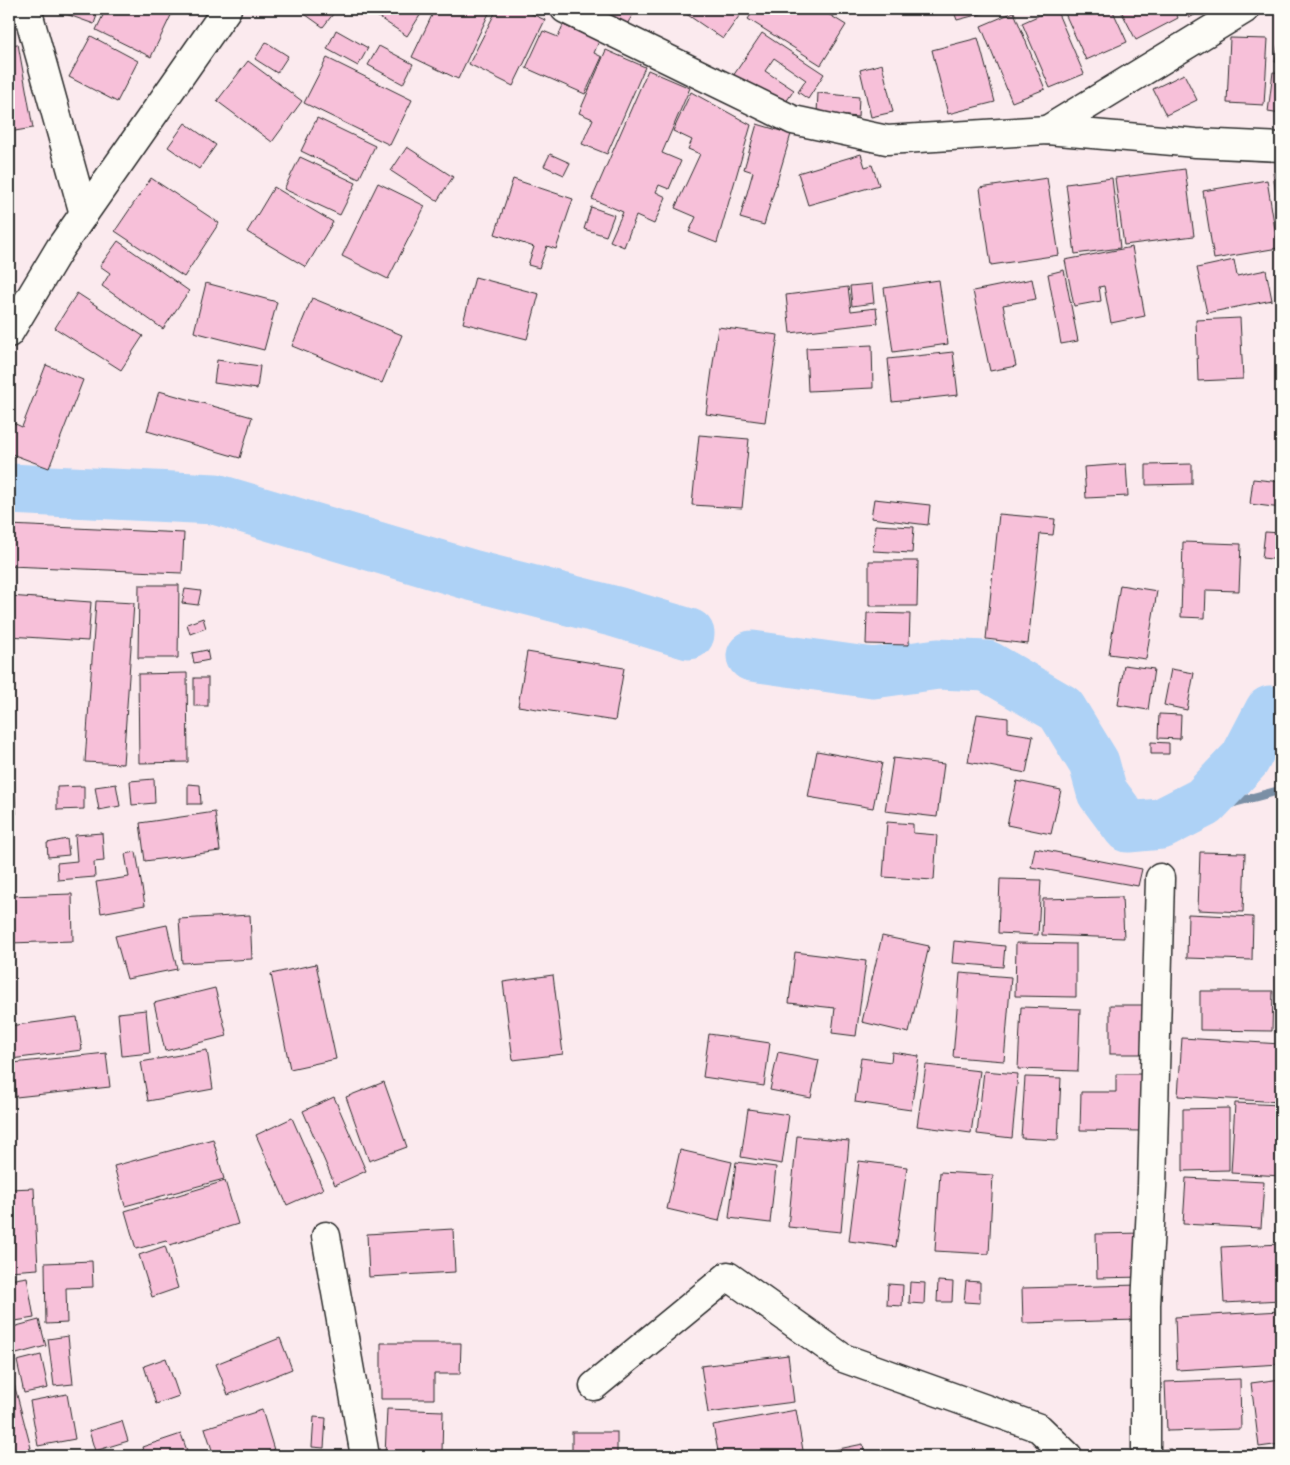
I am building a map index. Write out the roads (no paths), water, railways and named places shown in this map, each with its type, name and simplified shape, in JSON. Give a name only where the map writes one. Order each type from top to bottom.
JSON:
[{"type":"street","points":[[27,9],[84,214]]},
{"type":"street","points":[[9,333],[60,248],[227,9]]},
{"type":"street","points":[[565,9],[793,120],[887,140],[1047,130],[1196,143],[1281,147]]},
{"type":"street","points":[[1047,130],[1245,9]]},
{"type":"street","points":[[1146,1456],[1146,1305],[1152,1186],[1160,878]]},
{"type":"street","points":[[326,1236],[365,1456]]},
{"type":"street","points":[[594,1386],[728,1276],[843,1358],[1039,1428],[1068,1456]]},
{"type":"waterway","points":[[9,489],[215,499],[471,575],[616,612],[689,634]]},
{"type":"waterway","points":[[752,656],[873,673],[938,664],[987,666],[1061,709],[1094,763],[1102,792],[1128,827],[1161,824],[1204,802],[1245,759],[1270,711]]},
{"type":"waterway","points":[[1270,711],[1281,686]]},
{"type":"waterway","points":[[1180,814],[1281,790]]}]
